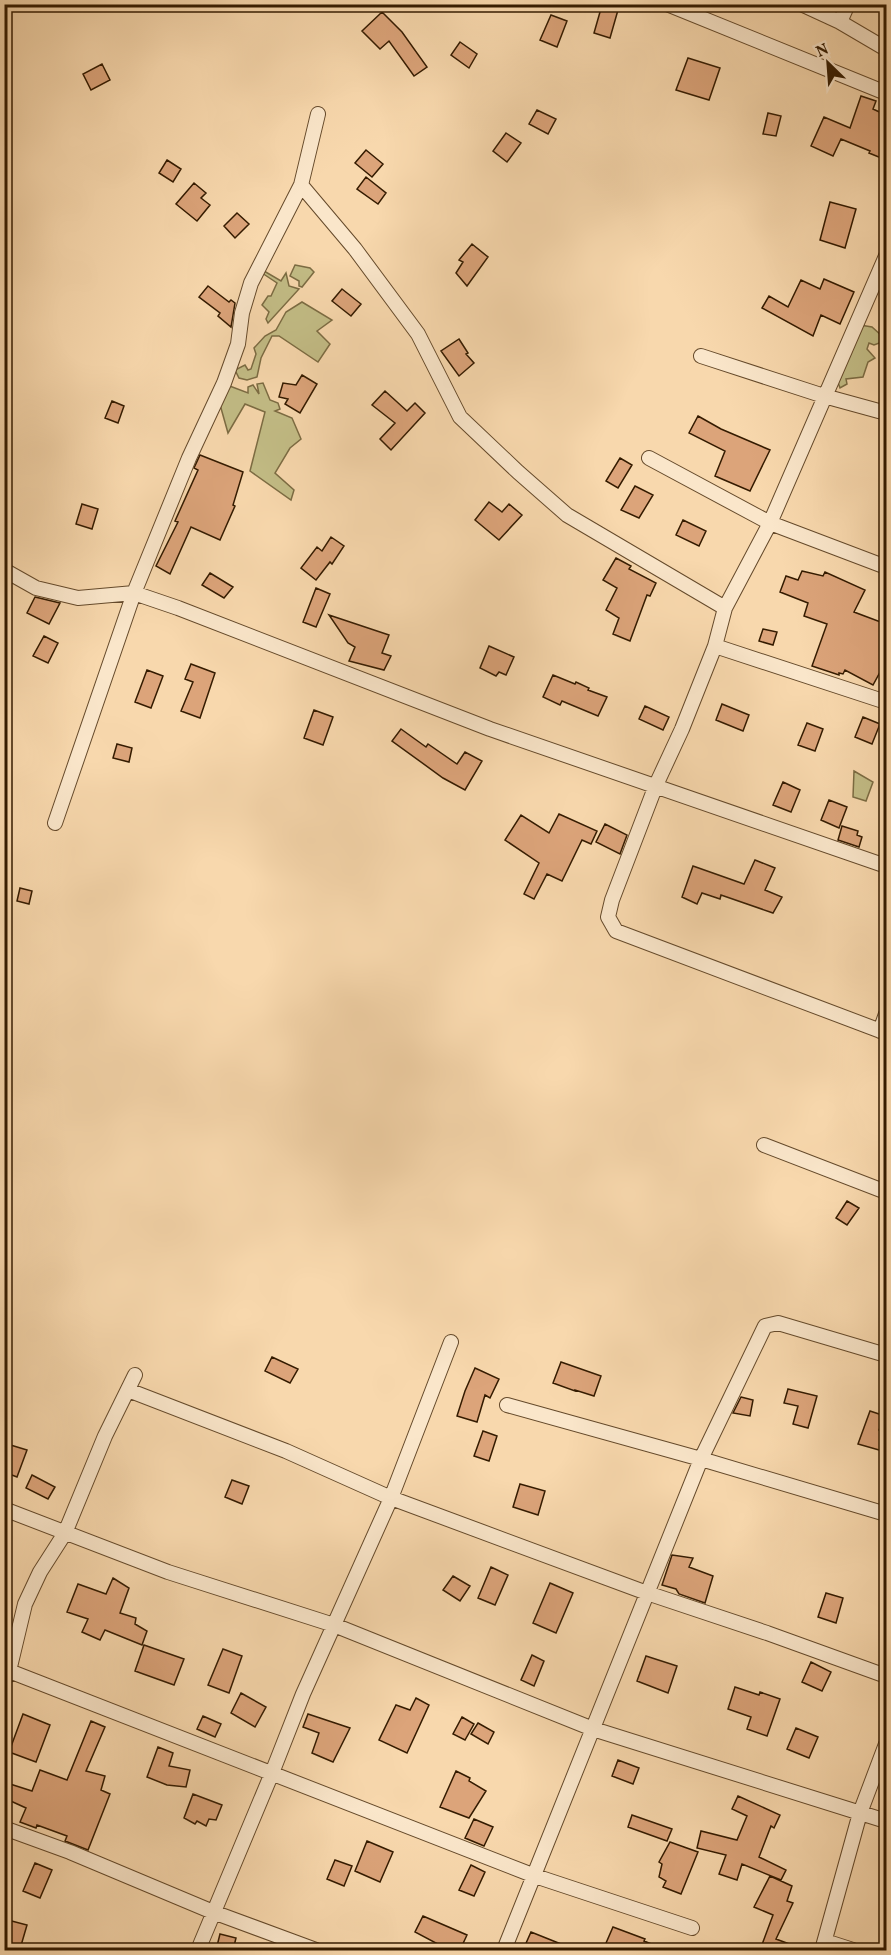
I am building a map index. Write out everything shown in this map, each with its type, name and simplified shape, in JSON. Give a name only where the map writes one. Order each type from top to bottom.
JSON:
[{"type":"street","points":[[667,4],[886,93]]},
{"type":"street","points":[[801,4],[840,22],[886,49]]},
{"type":"street","points":[[840,22],[848,4]]},
{"type":"street","points":[[55,823],[134,593],[238,345],[242,313],[252,283],[301,185],[318,114]]},
{"type":"street","points":[[301,185],[355,249],[418,334],[460,417],[567,515],[725,608]]},
{"type":"street","points":[[886,256],[770,523],[725,608],[715,646],[682,729],[656,785],[612,900],[608,917],[616,931],[883,1032],[886,1014]]},
{"type":"street","points":[[701,356],[824,396],[886,413]]},
{"type":"street","points":[[648,458],[770,523],[886,567]]},
{"type":"street","points":[[4,570],[36,588],[78,597],[134,593],[490,729],[886,866]]},
{"type":"street","points":[[715,646],[886,702]]},
{"type":"street","points":[[764,1145],[886,1192]]},
{"type":"street","points":[[504,1950],[701,1459],[765,1326],[778,1323],[886,1355]]},
{"type":"street","points":[[198,1950],[303,1694],[392,1498],[451,1342]]},
{"type":"street","points":[[135,1375],[105,1436],[65,1533],[40,1572],[26,1604],[6,1674],[272,1773],[535,1876],[692,1928]]},
{"type":"street","points":[[128,1390],[286,1451],[392,1498],[647,1593],[886,1676]]},
{"type":"street","points":[[507,1405],[886,1514]]},
{"type":"street","points":[[4,1509],[168,1572],[334,1625],[593,1729],[886,1821]]},
{"type":"street","points":[[853,1950],[823,1946],[860,1813],[886,1744]]},
{"type":"street","points":[[4,1828],[70,1851],[213,1912],[316,1950]]},
{"type":"shaded area","points":[[295,265],[310,268],[314,272],[302,287],[299,286],[299,281],[290,276]]},
{"type":"shaded area","points":[[264,271],[281,281],[286,273],[289,286],[299,289],[268,323],[266,319],[269,312],[262,305],[268,296],[271,296],[277,283],[262,273]]},
{"type":"shaded area","points":[[302,302],[332,320],[317,331],[330,344],[318,362],[279,336],[272,336],[261,358],[257,377],[247,380],[239,378],[235,370],[245,365],[248,370],[251,369],[256,354],[254,348],[265,336],[276,330],[286,312]]},
{"type":"shaded area","points":[[860,325],[872,327],[882,336],[882,342],[874,345],[869,343],[867,349],[875,358],[868,362],[863,377],[846,379],[847,384],[840,388],[836,377]]},
{"type":"shaded area","points":[[263,383],[270,400],[278,403],[280,409],[275,411],[292,418],[301,439],[290,448],[275,473],[294,490],[291,500],[250,471],[265,412],[245,404],[228,433],[219,401],[227,385],[248,393],[248,387],[253,385],[259,394],[257,384]]},
{"type":"shaded area","points":[[854,771],[873,782],[866,801],[853,797]]},
{"type":"building","points":[[602,5],[618,10],[610,38],[594,33]]},
{"type":"building","points":[[382,12],[402,32],[427,67],[414,76],[389,41],[380,49],[362,31]]},
{"type":"building","points":[[551,15],[567,21],[557,47],[540,40]]},
{"type":"building","points":[[460,42],[477,54],[469,68],[451,55]]},
{"type":"building","points":[[688,58],[720,68],[709,100],[676,90]]},
{"type":"building","points":[[102,64],[110,80],[91,90],[83,74]]},
{"type":"building","points":[[861,96],[876,101],[873,109],[886,115],[886,160],[841,139],[833,156],[811,146],[824,117],[850,128]]},
{"type":"building","points":[[537,110],[556,119],[548,134],[529,124]]},
{"type":"building","points":[[768,113],[781,116],[776,136],[763,134]]},
{"type":"building","points":[[506,133],[521,143],[507,162],[493,151]]},
{"type":"building","points":[[366,150],[383,164],[372,177],[355,163]]},
{"type":"building","points":[[167,160],[181,169],[173,182],[159,173]]},
{"type":"building","points":[[366,177],[386,193],[378,204],[357,189]]},
{"type":"building","points":[[194,183],[206,193],[201,198],[210,205],[197,221],[176,204]]},
{"type":"building","points":[[830,202],[856,209],[845,248],[820,240]]},
{"type":"building","points":[[237,213],[249,224],[235,238],[224,226]]},
{"type":"building","points":[[472,244],[488,257],[467,286],[456,273],[463,262],[459,260]]},
{"type":"building","points":[[824,279],[854,292],[840,324],[821,315],[813,336],[762,308],[769,296],[788,307],[801,280],[820,289]]},
{"type":"building","points":[[208,286],[229,302],[231,300],[235,303],[231,327],[218,316],[220,313],[199,297]]},
{"type":"building","points":[[342,289],[361,304],[351,316],[332,301]]},
{"type":"building","points":[[459,339],[468,353],[466,354],[474,363],[459,376],[441,351]]},
{"type":"building","points":[[302,375],[317,384],[300,413],[285,404],[288,399],[279,397],[283,383],[296,385]]},
{"type":"building","points":[[385,391],[407,411],[415,403],[425,413],[391,450],[380,439],[395,423],[372,405]]},
{"type":"building","points":[[112,401],[124,406],[118,423],[105,418]]},
{"type":"building","points":[[698,416],[721,429],[770,450],[750,491],[715,476],[725,451],[689,433]]},
{"type":"building","points":[[200,455],[243,472],[233,505],[235,506],[220,540],[191,527],[170,574],[156,566],[178,522],[175,521],[198,470],[194,468]]},
{"type":"building","points":[[620,458],[632,465],[618,488],[606,481]]},
{"type":"building","points":[[635,486],[653,495],[639,518],[621,510]]},
{"type":"building","points":[[489,502],[502,512],[509,504],[522,515],[499,540],[475,520]]},
{"type":"building","points":[[82,504],[98,509],[92,529],[76,524]]},
{"type":"building","points":[[683,520],[706,531],[699,546],[676,535]]},
{"type":"building","points":[[331,537],[344,546],[332,564],[330,562],[316,580],[301,568],[317,547],[322,551]]},
{"type":"building","points":[[616,558],[631,566],[629,569],[656,583],[650,596],[647,595],[630,641],[613,634],[619,618],[606,610],[617,588],[603,580]]},
{"type":"building","points":[[802,571],[823,576],[825,572],[865,590],[854,612],[886,624],[886,661],[873,685],[845,670],[839,675],[812,666],[827,624],[804,616],[808,603],[780,592],[786,576],[798,580]]},
{"type":"building","points":[[210,573],[233,587],[224,598],[202,585]]},
{"type":"building","points":[[316,588],[330,594],[316,627],[303,622]]},
{"type":"building","points":[[35,597],[60,603],[49,624],[27,613]]},
{"type":"building","points":[[329,615],[389,635],[382,653],[391,656],[384,670],[349,661],[355,647],[348,643]]},
{"type":"building","points":[[763,629],[777,632],[773,645],[759,641]]},
{"type":"building","points":[[44,636],[58,643],[48,663],[33,656]]},
{"type":"building","points":[[489,646],[514,657],[506,675],[499,672],[496,676],[480,668]]},
{"type":"building","points":[[191,664],[215,673],[200,718],[181,711],[193,682],[185,679]]},
{"type":"building","points":[[147,670],[163,676],[151,708],[135,702]]},
{"type":"building","points":[[553,675],[575,684],[576,682],[589,688],[588,690],[607,697],[598,716],[562,701],[560,705],[543,697]]},
{"type":"building","points":[[722,704],[749,715],[743,731],[716,720]]},
{"type":"building","points":[[645,706],[669,717],[663,730],[639,719]]},
{"type":"building","points":[[314,710],[333,717],[323,745],[304,738]]},
{"type":"building","points":[[863,717],[880,724],[872,744],[855,737]]},
{"type":"building","points":[[807,723],[823,729],[815,751],[798,745]]},
{"type":"building","points":[[401,729],[426,747],[428,744],[457,764],[465,752],[482,761],[465,790],[443,778],[392,741]]},
{"type":"building","points":[[117,744],[132,748],[129,762],[113,758]]},
{"type":"building","points":[[783,782],[800,790],[791,812],[773,805]]},
{"type":"building","points":[[829,800],[847,807],[839,828],[821,820]]},
{"type":"building","points":[[559,814],[597,831],[591,844],[582,840],[562,881],[547,874],[534,899],[524,894],[539,863],[505,840],[521,815],[549,833]]},
{"type":"building","points":[[605,824],[627,835],[620,854],[596,842]]},
{"type":"building","points":[[842,826],[858,831],[857,835],[862,837],[859,847],[838,840]]},
{"type":"building","points":[[755,860],[775,868],[765,890],[782,897],[773,913],[721,895],[720,899],[702,893],[697,904],[682,897],[693,866],[744,884]]},
{"type":"building","points":[[20,888],[32,891],[29,904],[17,901]]},
{"type":"building","points":[[847,1201],[859,1208],[847,1225],[836,1218]]},
{"type":"building","points":[[272,1357],[298,1369],[290,1383],[265,1371]]},
{"type":"building","points":[[561,1362],[601,1376],[594,1396],[553,1383]]},
{"type":"building","points":[[475,1368],[499,1379],[490,1398],[485,1395],[477,1422],[457,1416]]},
{"type":"building","points":[[788,1389],[817,1396],[808,1428],[793,1424],[798,1406],[784,1403]]},
{"type":"building","points":[[741,1397],[753,1400],[750,1416],[733,1413]]},
{"type":"building","points":[[870,1411],[885,1416],[879,1430],[886,1431],[886,1452],[858,1444]]},
{"type":"building","points":[[483,1431],[497,1436],[489,1461],[474,1456]]},
{"type":"building","points":[[4,1443],[27,1450],[17,1477],[4,1472]]},
{"type":"building","points":[[32,1475],[55,1487],[48,1499],[26,1488]]},
{"type":"building","points":[[232,1480],[249,1486],[242,1504],[225,1497]]},
{"type":"building","points":[[520,1484],[545,1491],[538,1515],[513,1507]]},
{"type":"building","points":[[672,1555],[693,1558],[689,1567],[713,1576],[705,1603],[662,1585]]},
{"type":"building","points":[[491,1567],[508,1575],[495,1605],[478,1598]]},
{"type":"building","points":[[453,1576],[470,1586],[460,1601],[443,1590]]},
{"type":"building","points":[[113,1578],[129,1588],[120,1613],[136,1618],[135,1624],[147,1631],[142,1645],[105,1630],[100,1640],[82,1632],[88,1619],[67,1612],[78,1584],[106,1594]]},
{"type":"building","points":[[550,1583],[573,1593],[556,1633],[533,1623]]},
{"type":"building","points":[[826,1593],[843,1598],[836,1623],[818,1617]]},
{"type":"building","points":[[144,1645],[184,1659],[174,1685],[135,1671]]},
{"type":"building","points":[[223,1649],[242,1656],[229,1693],[208,1685]]},
{"type":"building","points":[[532,1655],[544,1661],[534,1686],[521,1680]]},
{"type":"building","points":[[646,1656],[677,1666],[668,1693],[637,1681]]},
{"type":"building","points":[[811,1662],[831,1672],[822,1691],[802,1682]]},
{"type":"building","points":[[735,1687],[780,1699],[767,1736],[747,1729],[751,1717],[728,1709]]},
{"type":"building","points":[[241,1693],[266,1707],[255,1727],[231,1713]]},
{"type":"building","points":[[416,1698],[429,1705],[407,1753],[379,1740],[396,1705],[410,1710]]},
{"type":"building","points":[[23,1714],[50,1725],[36,1762],[9,1752]]},
{"type":"building","points":[[308,1714],[350,1728],[333,1762],[312,1753],[319,1733],[303,1727]]},
{"type":"building","points":[[203,1716],[221,1724],[215,1737],[197,1729]]},
{"type":"building","points":[[462,1717],[474,1724],[465,1740],[453,1734]]},
{"type":"building","points":[[91,1721],[105,1727],[86,1771],[105,1776],[101,1790],[110,1794],[88,1850],[65,1841],[67,1836],[37,1825],[36,1828],[20,1822],[26,1808],[4,1798],[4,1782],[32,1791],[40,1770],[67,1780]]},
{"type":"building","points":[[478,1723],[494,1732],[488,1744],[471,1734]]},
{"type":"building","points":[[796,1728],[818,1737],[809,1758],[787,1749]]},
{"type":"building","points":[[158,1747],[173,1753],[169,1766],[190,1770],[186,1787],[167,1785],[147,1777]]},
{"type":"building","points":[[618,1760],[639,1768],[633,1784],[612,1776]]},
{"type":"building","points":[[456,1771],[470,1778],[469,1781],[486,1791],[469,1818],[440,1807]]},
{"type":"building","points":[[193,1794],[222,1805],[216,1820],[209,1819],[206,1826],[197,1821],[195,1824],[184,1818]]},
{"type":"building","points":[[738,1796],[780,1815],[774,1828],[771,1826],[759,1857],[786,1870],[781,1880],[742,1864],[737,1880],[719,1874],[726,1855],[697,1848],[701,1831],[737,1840],[747,1816],[732,1809]]},
{"type":"building","points":[[632,1815],[672,1829],[667,1841],[628,1827]]},
{"type":"building","points":[[474,1819],[493,1827],[484,1846],[465,1838]]},
{"type":"building","points":[[367,1841],[393,1852],[380,1882],[355,1871]]},
{"type":"building","points":[[670,1842],[698,1852],[681,1894],[663,1887],[666,1881],[659,1877],[662,1864],[659,1862]]},
{"type":"building","points":[[335,1860],[352,1866],[344,1886],[327,1879]]},
{"type":"building","points":[[35,1863],[52,1870],[40,1898],[23,1891]]},
{"type":"building","points":[[471,1865],[485,1872],[474,1896],[459,1890]]},
{"type":"building","points":[[770,1876],[792,1886],[787,1901],[793,1903],[776,1939],[803,1950],[760,1950],[773,1915],[754,1907]]},
{"type":"building","points":[[423,1916],[467,1935],[460,1950],[449,1950],[415,1932]]},
{"type":"building","points":[[4,1919],[27,1925],[20,1949],[4,1944]]},
{"type":"building","points":[[613,1927],[645,1939],[644,1941],[666,1950],[603,1950]]},
{"type":"building","points":[[531,1932],[576,1950],[523,1950]]},
{"type":"building","points":[[220,1934],[236,1938],[233,1950],[216,1950]]}]
